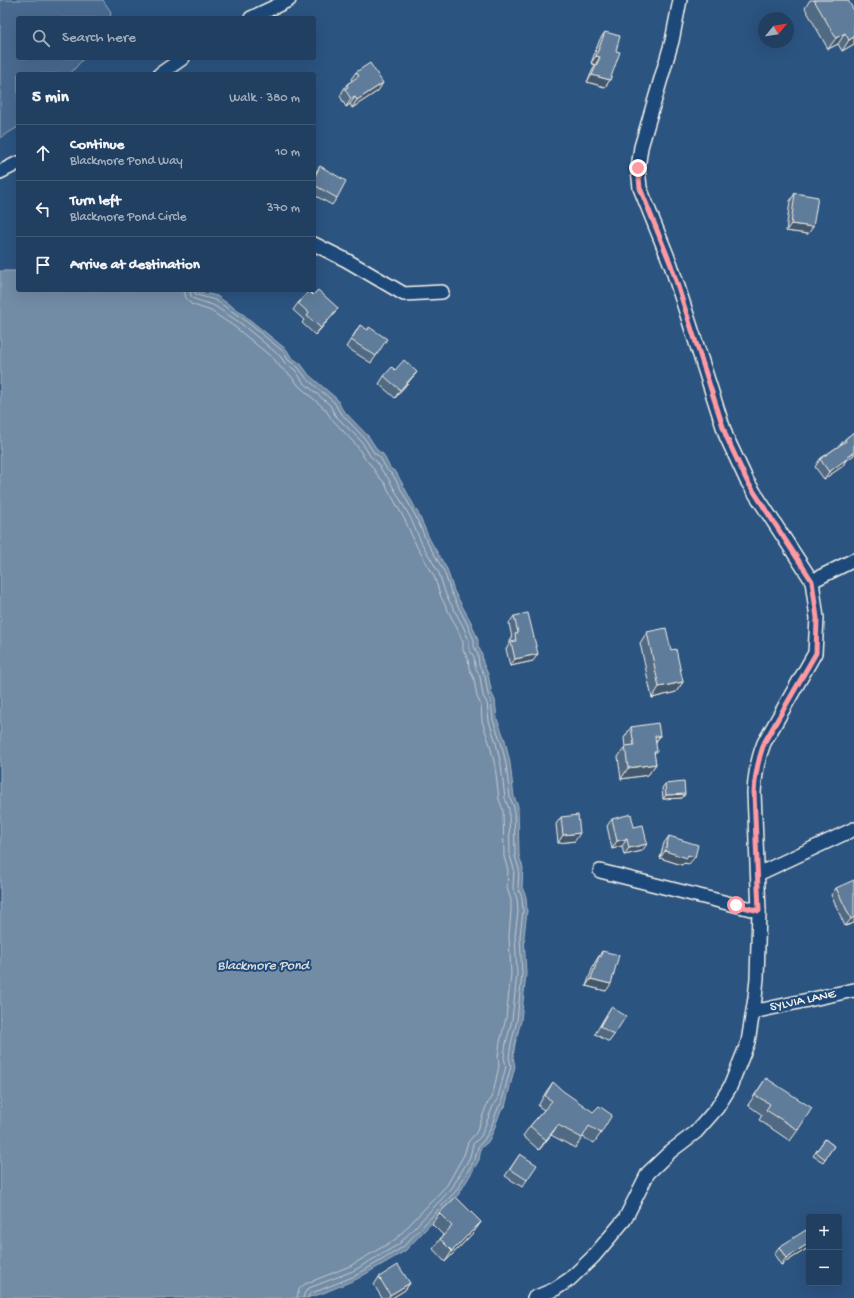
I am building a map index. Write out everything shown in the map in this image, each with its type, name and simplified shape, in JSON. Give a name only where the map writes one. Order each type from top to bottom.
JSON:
[{"type":"street","points":[[255,16],[289,0]]},
{"type":"street","points":[[534,1298],[555,1289],[570,1279],[593,1257],[625,1219],[648,1173],[671,1151],[696,1132],[717,1108],[730,1087],[748,1042],[757,978],[759,911],[754,793],[758,759],[764,743],[816,653],[817,618],[812,581],[747,481],[726,436],[671,265],[640,188],[638,168],[641,147],[672,41],[680,0]]},
{"type":"street","points":[[163,72],[180,60]]},
{"type":"street","points":[[0,172],[16,164]]},
{"type":"street","points":[[316,245],[346,260],[404,294],[442,292]]},
{"type":"street","points":[[812,581],[854,560]]},
{"type":"street","points":[[758,874],[854,829]]},
{"type":"street","points":[[600,871],[759,911]]},
{"type":"street","name":"SYLVIA LANE","points":[[753,1012],[854,990]]},
{"type":"shaded area","points":[[0,0],[103,0],[111,12],[110,16],[16,16],[16,60],[82,60],[72,72],[16,72],[16,128],[0,138]]},
{"type":"water","name":"Blackmore Pond","points":[[0,271],[16,271],[16,292],[200,292],[217,296],[244,315],[287,350],[291,357],[301,364],[309,375],[337,399],[342,409],[369,437],[378,451],[383,454],[390,468],[396,472],[418,513],[430,540],[447,569],[454,591],[471,622],[478,640],[478,646],[482,654],[483,663],[488,674],[492,694],[495,700],[497,719],[505,740],[510,763],[514,797],[518,806],[519,855],[523,868],[522,887],[526,897],[527,911],[524,936],[526,974],[521,1021],[513,1057],[515,1066],[505,1107],[501,1110],[488,1142],[481,1148],[479,1160],[459,1194],[405,1251],[357,1279],[321,1294],[306,1298],[0,1298]]},
{"type":"building","points":[[814,0],[848,0],[854,11],[854,37],[849,40],[845,33],[836,38]]},
{"type":"building","points":[[605,32],[620,36],[616,51],[620,52],[610,80],[592,75],[600,57],[596,56]]},
{"type":"building","points":[[370,63],[383,83],[357,100],[355,97],[351,99],[345,89],[348,87],[347,84],[359,76],[356,72]]},
{"type":"building","points":[[320,166],[346,181],[337,198],[316,186],[316,174]]},
{"type":"building","points":[[795,193],[818,197],[813,227],[791,224]]},
{"type":"building","points":[[318,290],[338,308],[321,328],[307,316],[309,313],[298,303],[308,292],[313,295]]},
{"type":"building","points":[[360,325],[368,330],[369,327],[387,339],[376,356],[351,340]]},
{"type":"building","points":[[404,360],[417,372],[400,390],[384,376],[392,367],[395,370]]},
{"type":"building","points":[[854,432],[854,452],[829,472],[820,459],[846,441],[845,439]]},
{"type":"building","points":[[528,613],[538,654],[515,659],[511,642],[516,641],[515,634],[518,633],[514,616]]},
{"type":"building","points":[[666,628],[671,650],[676,649],[683,682],[659,687],[647,632]]},
{"type":"building","points":[[658,723],[660,736],[655,736],[657,752],[654,752],[656,764],[628,768],[625,746],[634,745],[631,727]]},
{"type":"building","points":[[684,782],[685,794],[666,795],[665,784]]},
{"type":"building","points":[[631,814],[634,827],[643,825],[647,844],[629,848],[627,839],[617,841],[612,819]]},
{"type":"building","points":[[578,815],[580,833],[563,835],[561,817]]},
{"type":"building","points":[[669,836],[698,845],[695,857],[688,855],[687,858],[665,851]]},
{"type":"building","points":[[854,880],[854,917],[851,919],[836,888]]},
{"type":"building","points":[[602,951],[619,955],[611,984],[591,979],[599,956],[601,957]]},
{"type":"building","points":[[611,1007],[626,1016],[614,1035],[600,1026]]},
{"type":"building","points":[[766,1078],[812,1108],[798,1130],[766,1110],[770,1104],[755,1095]]},
{"type":"building","points":[[553,1082],[593,1112],[599,1106],[612,1115],[601,1133],[589,1126],[582,1138],[558,1125],[546,1140],[530,1126],[552,1101],[545,1096]]},
{"type":"building","points":[[825,1139],[834,1146],[825,1159],[816,1152]]},
{"type":"building","points":[[520,1154],[537,1165],[527,1180],[510,1169]]},
{"type":"building","points":[[456,1197],[481,1222],[452,1251],[440,1239],[452,1226],[439,1213]]},
{"type":"building","points":[[806,1230],[806,1245],[786,1258],[779,1247]]},
{"type":"building","points":[[398,1265],[410,1283],[390,1295],[379,1277]]},
{"type":"route","points":[[638,168],[640,188],[671,265],[726,436],[747,481],[812,581],[817,618],[816,653],[764,743],[758,759],[754,793],[759,911],[736,905]]}]
